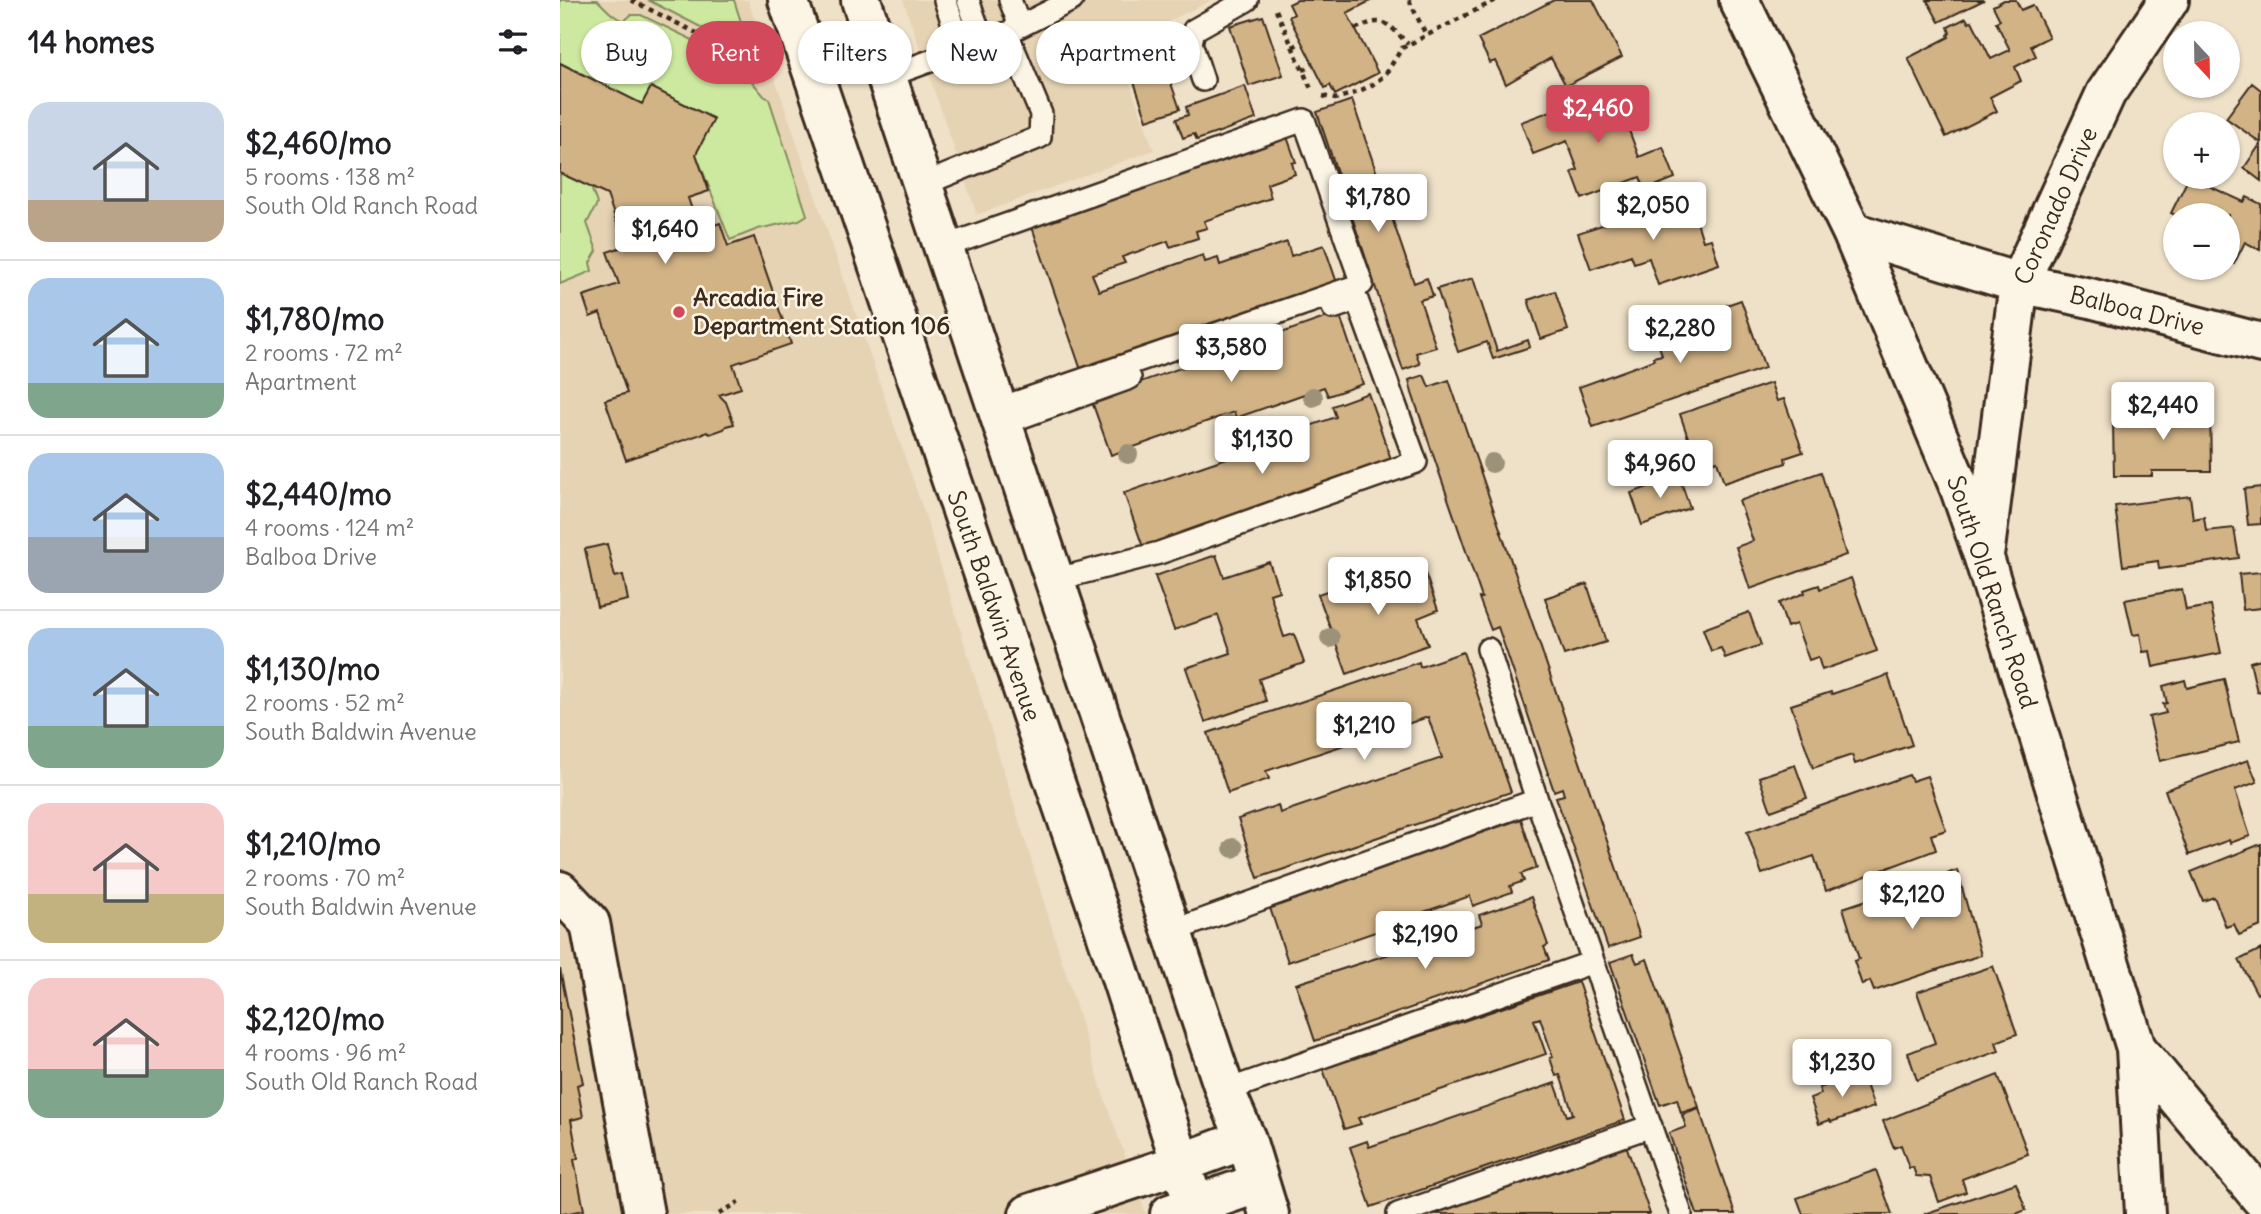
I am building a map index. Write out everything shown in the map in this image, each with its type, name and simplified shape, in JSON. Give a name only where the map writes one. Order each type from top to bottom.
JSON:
[{"type":"street","name":"South Baldwin Avenue","points":[[788,0],[1121,978],[1179,1164],[1187,1211]]},
{"type":"street","points":[[860,0],[867,21]]},
{"type":"street","name":"South Old Ranch Road","points":[[1739,0],[1852,232],[1960,489],[1984,558],[2136,1048],[2145,1214]]},
{"type":"street","name":"Coronado Drive","points":[[1984,558],[2019,283],[2106,93],[2169,0]]},
{"type":"street","points":[[888,84],[1225,1091],[1246,1139],[1264,1198],[1187,1211]]},
{"type":"street","name":"Balboa Drive","points":[[1852,232],[2019,283],[2090,298],[2261,343]]},
{"type":"street","points":[[560,891],[590,923],[644,1214]]},
{"type":"street","points":[[2136,1048],[2261,1198]]},
{"type":"street","points":[[1029,1214],[1246,1139]]},
{"type":"lane","points":[[945,0],[952,21]]},
{"type":"lane","points":[[968,0],[976,21]]},
{"type":"lane","points":[[1010,0],[1013,21]]},
{"type":"lane","points":[[1022,26],[1072,0]]},
{"type":"lane","points":[[1203,80],[1191,43],[1194,30],[1247,0]]},
{"type":"lane","points":[[922,185],[1040,137],[1041,114],[1022,55]]},
{"type":"lane","points":[[943,247],[1304,120],[1362,284],[1000,416]]},
{"type":"lane","points":[[1000,416],[1357,300],[1416,462],[1159,553],[1054,580]]},
{"type":"lane","points":[[1488,649],[1537,800],[1681,1214]]},
{"type":"lane","points":[[1172,932],[1537,800]]},
{"type":"lane","points":[[1225,1091],[1593,962]]},
{"type":"lane","points":[[1398,1214],[1651,1126]]},
{"type":"path","points":[[631,0],[686,28]]},
{"type":"path","points":[[1272,0],[1313,93],[1335,99],[1372,85],[1385,75],[1402,48],[1408,44],[1496,0]]},
{"type":"path","points":[[1409,0],[1426,35]]},
{"type":"path","points":[[1356,29],[1373,21],[1380,22],[1391,27],[1408,44]]},
{"type":"path","points":[[1293,47],[1301,42]]},
{"type":"path","points":[[1303,70],[1313,65]]},
{"type":"path","points":[[719,1214],[739,1202]]},
{"type":"shaded area","points":[[560,0],[748,0],[755,21],[686,21],[686,84],[777,84],[926,518],[1104,1097],[1146,1214],[560,1214]]},
{"type":"shaded area","points":[[903,0],[1212,0],[1170,21],[1036,21],[1036,84],[1130,84],[1154,150],[977,215],[932,84],[1022,84],[1022,21],[926,21],[926,67]]},
{"type":"green space","points":[[560,0],[597,0],[612,15],[624,21],[581,21],[581,74],[560,63]]},
{"type":"green space","points":[[648,0],[734,0],[741,21],[689,21]]},
{"type":"green space","points":[[631,15],[641,15],[653,21],[624,21]]},
{"type":"green space","points":[[672,30],[686,37],[686,84],[754,84],[769,99],[807,215],[799,220],[758,229],[730,240],[696,154],[714,119],[651,87],[642,104],[602,84],[672,84]]},
{"type":"green space","points":[[560,173],[591,187],[597,204],[587,223],[597,251],[590,263],[592,271],[560,284]]},
{"type":"building","points":[[1297,0],[1372,0],[1347,13],[1378,73],[1335,95],[1330,85],[1325,88],[1289,17],[1294,14],[1289,4]]},
{"type":"building","points":[[1554,0],[1593,0],[1622,57],[1566,86],[1551,58],[1506,84],[1495,61],[1490,63],[1478,39]]},
{"type":"building","points":[[1927,0],[1984,0],[1939,22]]},
{"type":"building","points":[[2004,0],[2016,0],[2021,10],[2033,5],[2049,37],[2031,46],[2036,56],[2015,67],[2021,81],[1990,97],[1997,111],[1946,137],[1908,58],[1949,37],[1948,27],[1966,18],[1969,23],[1972,21],[1991,59],[2010,50],[1996,22],[2000,20],[1993,6]]},
{"type":"building","points":[[1263,16],[1283,75],[1249,86],[1230,26]]},
{"type":"building","points":[[560,63],[581,74],[581,84],[602,84],[642,104],[651,87],[714,119],[696,154],[709,191],[688,198],[699,230],[720,223],[728,246],[754,237],[791,344],[733,364],[741,388],[719,395],[726,402],[734,424],[626,460],[605,400],[627,393],[600,313],[590,317],[583,296],[619,284],[607,252],[625,246],[607,195],[560,173]]},
{"type":"building","points":[[2252,83],[2261,90],[2261,143],[2240,128],[2240,112],[2230,112]]},
{"type":"building","points":[[1135,84],[1171,84],[1180,109],[1147,120]]},
{"type":"building","points":[[1245,86],[1256,119],[1197,140],[1194,134],[1183,138],[1176,119],[1188,115],[1186,107]]},
{"type":"building","points":[[1613,88],[1639,157],[1663,147],[1675,178],[1645,190],[1640,177],[1582,199],[1572,172],[1578,170],[1567,141],[1533,154],[1521,122]]},
{"type":"building","points":[[1352,100],[1414,283],[1427,278],[1433,296],[1420,300],[1436,347],[1416,353],[1420,364],[1403,370],[1317,112]]},
{"type":"building","points":[[1286,134],[1296,162],[1292,163],[1295,174],[1267,184],[1271,198],[1204,221],[1207,228],[1196,231],[1198,238],[1170,247],[1168,241],[1122,257],[1125,263],[1092,274],[1099,291],[1203,255],[1205,262],[1218,258],[1220,265],[1287,242],[1291,256],[1324,245],[1338,286],[1082,373],[1030,221]]},
{"type":"building","points":[[2261,143],[2261,181],[2244,168]]},
{"type":"building","points":[[2183,189],[2215,189],[2244,202],[2247,197],[2261,204],[2260,250],[2245,242],[2240,252],[2240,203],[2176,203]]},
{"type":"building","points":[[1672,197],[1674,201],[1679,198],[1688,221],[1696,219],[1703,241],[1711,239],[1719,264],[1658,285],[1649,258],[1634,263],[1631,255],[1591,269],[1578,233],[1658,206],[1657,202]]},
{"type":"building","points":[[1473,278],[1497,351],[1528,340],[1530,347],[1493,359],[1487,342],[1458,352],[1437,289]]},
{"type":"building","points":[[1555,291],[1568,330],[1541,339],[1528,300]]},
{"type":"building","points":[[1741,300],[1765,368],[1593,427],[1579,387],[1662,355],[1654,330]]},
{"type":"building","points":[[1339,313],[1363,384],[1328,396],[1324,387],[1236,418],[1234,412],[1111,455],[1091,399]]},
{"type":"building","points":[[1424,375],[1429,387],[1449,380],[1640,937],[1608,948],[1556,797],[1564,795],[1562,788],[1554,791],[1498,627],[1491,630],[1412,393],[1409,380]]},
{"type":"building","points":[[1771,383],[1777,401],[1784,399],[1803,452],[1785,458],[1786,463],[1724,483],[1717,461],[1698,467],[1680,414]]},
{"type":"building","points":[[1368,393],[1393,465],[1144,550],[1124,493],[1336,417],[1332,406]]},
{"type":"building","points":[[2210,407],[2211,471],[2152,471],[2152,476],[2114,476],[2113,422],[2140,422],[2140,408]]},
{"type":"building","points":[[1821,472],[1846,555],[1750,589],[1736,547],[1753,541],[1739,501]]},
{"type":"building","points":[[1679,476],[1690,508],[1642,525],[1631,493]]},
{"type":"building","points":[[2261,487],[2261,524],[2248,525],[2244,489]]},
{"type":"building","points":[[2190,496],[2193,519],[2204,517],[2206,531],[2234,528],[2239,558],[2159,569],[2158,561],[2123,566],[2115,506]]},
{"type":"building","points":[[607,544],[615,577],[623,575],[628,600],[597,607],[585,549]]},
{"type":"building","points":[[1216,555],[1224,577],[1269,562],[1279,591],[1270,594],[1284,637],[1294,634],[1304,663],[1259,679],[1266,701],[1205,722],[1186,668],[1231,653],[1218,615],[1174,630],[1155,576]]},
{"type":"building","points":[[1400,565],[1406,580],[1425,573],[1438,610],[1418,618],[1428,645],[1347,674],[1318,594]]},
{"type":"building","points":[[2261,572],[2261,608],[2243,610],[2239,574]]},
{"type":"building","points":[[1851,578],[1877,651],[1822,670],[1818,657],[1809,660],[1796,624],[1787,627],[1779,603],[1805,593],[1804,590],[1819,585],[1820,589]]},
{"type":"building","points":[[1587,584],[1606,642],[1564,655],[1545,598]]},
{"type":"building","points":[[2182,589],[2186,610],[2211,606],[2221,653],[2153,667],[2150,651],[2143,652],[2140,634],[2133,635],[2125,600]]},
{"type":"building","points":[[1749,612],[1761,645],[1725,658],[1721,648],[1711,651],[1703,629]]},
{"type":"building","points":[[1463,652],[1511,792],[1258,878],[1238,819],[1278,805],[1280,813],[1442,758],[1428,717],[1266,771],[1269,779],[1228,793],[1208,733],[1419,662],[1420,667]]},
{"type":"building","points":[[2261,659],[2261,691],[2257,692],[2250,662]]},
{"type":"building","points":[[1888,675],[1912,745],[1855,764],[1852,755],[1813,768],[1791,705]]},
{"type":"building","points":[[2224,679],[2239,742],[2160,761],[2149,717],[2166,713],[2163,686],[2185,680],[2187,688]]},
{"type":"building","points":[[2248,760],[2257,782],[2235,790],[2250,836],[2230,843],[2229,840],[2189,855],[2165,790]]},
{"type":"building","points":[[1795,765],[1807,798],[1771,811],[1759,777]]},
{"type":"building","points":[[1909,775],[1912,781],[1927,776],[1946,830],[1931,835],[1936,850],[1826,891],[1814,856],[1762,874],[1747,832]]},
{"type":"building","points":[[1521,819],[1537,868],[1521,874],[1524,881],[1510,886],[1512,892],[1473,906],[1470,896],[1288,962],[1269,905]]},
{"type":"building","points":[[2261,844],[2261,926],[2239,935],[2234,924],[2226,927],[2214,897],[2203,901],[2191,872]]},
{"type":"building","points":[[1957,870],[1981,955],[1874,991],[1870,981],[1862,985],[1854,961],[1859,959],[1843,908]]},
{"type":"building","points":[[1531,897],[1548,945],[1544,947],[1549,960],[1315,1041],[1296,984],[1482,924],[1479,915]]},
{"type":"building","points":[[2261,949],[2261,992],[2257,994],[2239,960]]},
{"type":"building","points":[[1633,954],[1637,963],[1647,959],[1699,1107],[1681,1113],[1677,1099],[1660,1105],[1610,962]]},
{"type":"building","points":[[1993,966],[2017,1034],[1996,1042],[1999,1051],[1917,1080],[1908,1053],[1935,1043],[1917,992]]},
{"type":"building","points":[[560,969],[583,1083],[577,1085],[583,1117],[571,1120],[578,1158],[574,1160],[584,1210],[563,1214],[560,1214]]},
{"type":"building","points":[[1578,982],[1625,1120],[1371,1207],[1350,1147],[1367,1141],[1369,1147],[1555,1083],[1567,1116],[1573,1114],[1560,1075],[1556,1076],[1550,1058],[1553,1057],[1540,1018],[1534,1020],[1546,1054],[1358,1118],[1361,1124],[1344,1129],[1323,1069]]},
{"type":"building","points":[[1862,1073],[1874,1107],[1819,1124],[1810,1098],[1821,1094],[1819,1088]]},
{"type":"building","points":[[1998,1075],[2028,1154],[1962,1179],[1966,1192],[1939,1202],[1930,1177],[1916,1176],[1913,1167],[1909,1168],[1901,1145],[1894,1148],[1883,1121]]},
{"type":"building","points":[[1699,1109],[1735,1214],[1697,1214],[1669,1133],[1686,1127],[1682,1115]]},
{"type":"building","points":[[1626,1145],[1650,1214],[1424,1214]]},
{"type":"building","points":[[1876,1170],[1892,1214],[1803,1214],[1797,1198]]},
{"type":"building","points":[[2016,1183],[2026,1210],[2016,1214],[1924,1214]]},
{"type":"place","name":"Arcadia Fire Department Station 106","points":[[679,312]]}]
